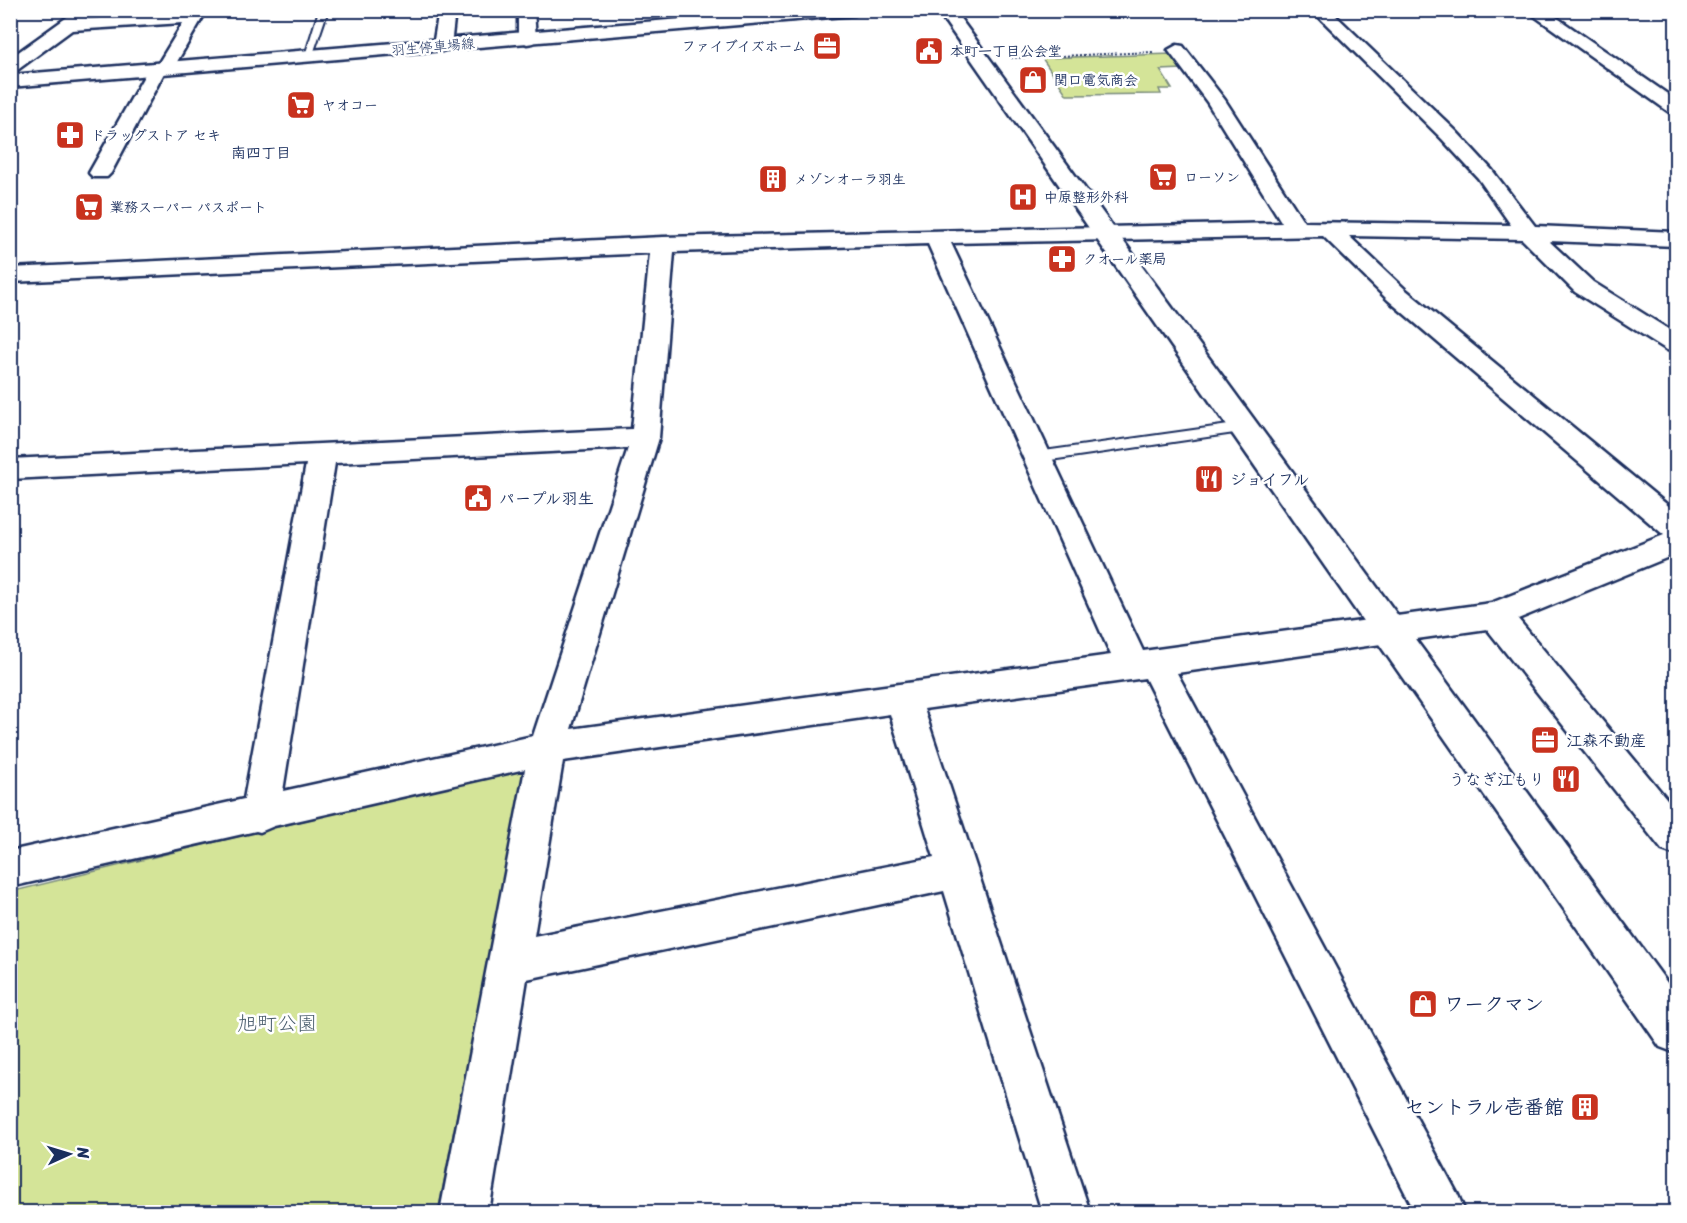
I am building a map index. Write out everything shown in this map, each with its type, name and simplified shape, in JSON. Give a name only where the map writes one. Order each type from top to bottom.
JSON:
[{"type":"street","points":[[10,67],[88,10]]},
{"type":"street","points":[[442,46],[447,10]]},
{"type":"street","points":[[526,10],[527,39]]},
{"type":"street","name":"羽生停車場線","points":[[10,81],[527,39],[794,13],[855,10]]},
{"type":"street","points":[[945,10],[1677,1031]]},
{"type":"street","points":[[1320,10],[1485,174],[1528,233],[1584,287],[1677,345]]},
{"type":"street","points":[[1534,10],[1677,108]]},
{"type":"street","points":[[67,25],[195,17],[161,69],[100,173]]},
{"type":"street","points":[[1178,51],[1215,100],[1297,229]]},
{"type":"street","points":[[10,869],[260,815],[547,748],[1495,615],[1674,528],[1396,295],[1328,228]]},
{"type":"street","points":[[10,274],[663,244],[1328,228],[1677,239]]},
{"type":"street","points":[[937,238],[1037,457],[1144,665],[1442,1212]]},
{"type":"street","points":[[464,1212],[547,748],[645,438],[663,244]]},
{"type":"street","points":[[10,469],[645,438]]},
{"type":"street","points":[[260,815],[322,453]]},
{"type":"street","points":[[1495,615],[1677,838]]},
{"type":"street","points":[[903,699],[1066,1212]]},
{"type":"street","points":[[509,962],[959,870]]},
{"type":"lane","points":[[307,57],[324,10]]},
{"type":"lane","points":[[1037,457],[1243,428]]},
{"type":"path","points":[[980,59],[1178,51]]},
{"type":"green space","points":[[1173,54],[1183,69],[1160,70],[1172,89],[1159,89],[1161,94],[1067,95],[1042,58]]},
{"type":"green space","name":"旭町公園","points":[[525,767],[438,1212],[11,1212],[10,992],[14,891]]},
{"type":"place","name":"ファイブイズホーム","points":[[827,46]]},
{"type":"place","name":"本町一丁目公会堂","points":[[929,51]]},
{"type":"place","name":"関口電気商会","points":[[1033,80]]},
{"type":"place","name":"ヤオコー","points":[[301,105]]},
{"type":"place","name":"ドラッグストア セキ","points":[[70,135]]},
{"type":"place","name":"ローソン","points":[[1163,177]]},
{"type":"place","name":"メゾンオーラ羽生","points":[[773,179]]},
{"type":"place","name":"中原整形外科","points":[[1023,197]]},
{"type":"place","name":"業務スーパー パスポート","points":[[89,207]]},
{"type":"place","name":"クオール薬局","points":[[1062,259]]},
{"type":"place","name":"ジョイフル","points":[[1209,479]]},
{"type":"place","name":"パープル羽生","points":[[478,498]]},
{"type":"place","name":"江森不動産","points":[[1545,740]]},
{"type":"place","name":"うなぎ江もり","points":[[1566,779]]},
{"type":"place","name":"ワークマン","points":[[1423,1004]]},
{"type":"place","name":"セントラル壱番館","points":[[1585,1107]]},
{"type":"district","name":"南四丁目","points":[[261,153]]}]
